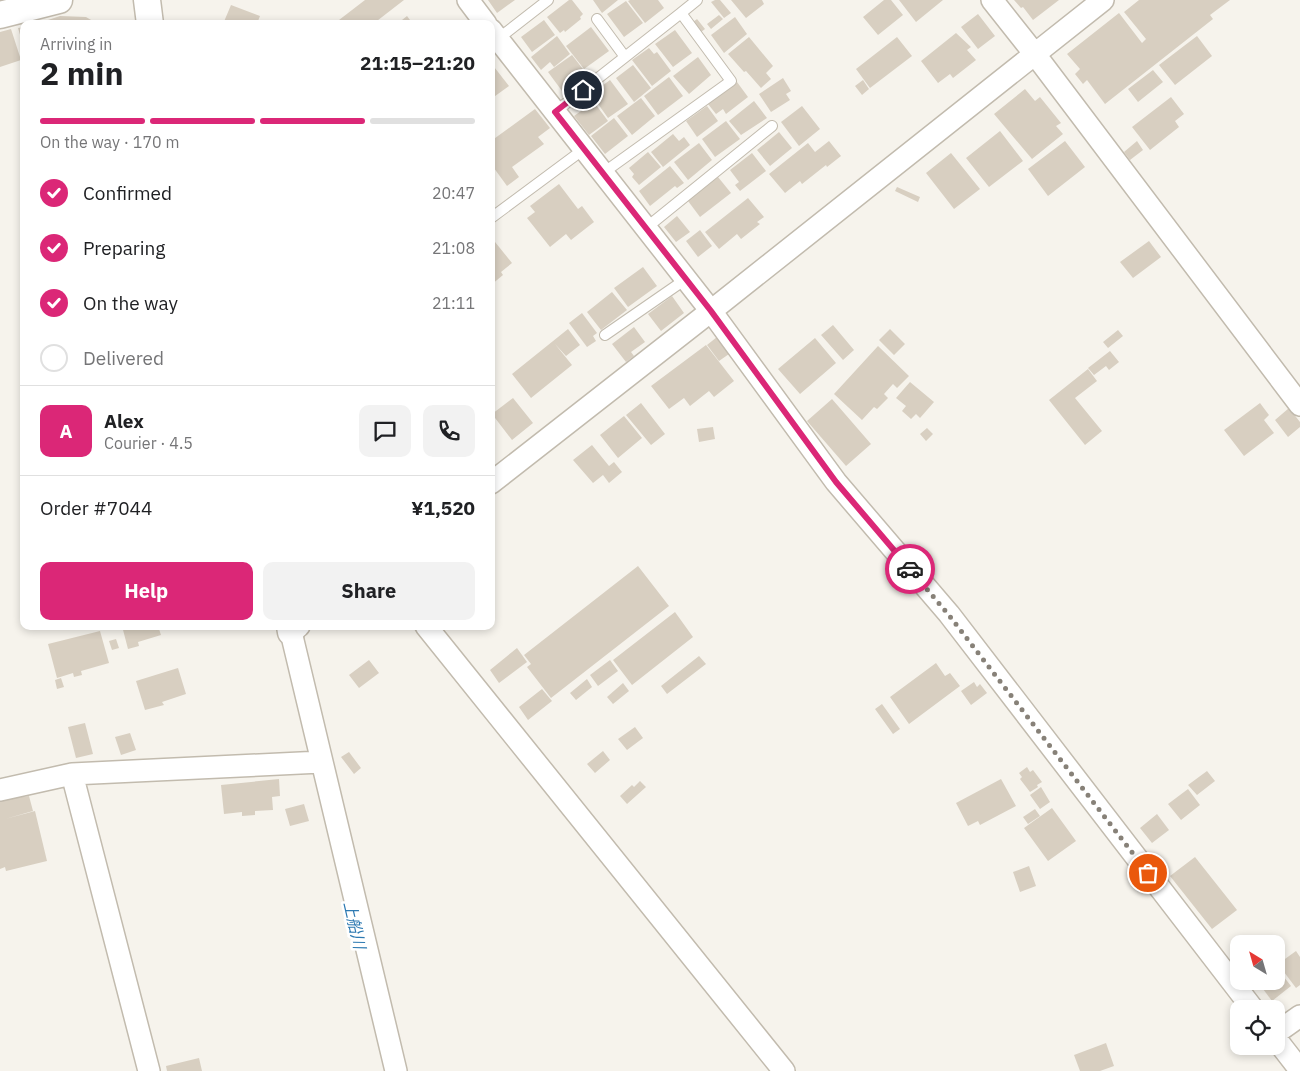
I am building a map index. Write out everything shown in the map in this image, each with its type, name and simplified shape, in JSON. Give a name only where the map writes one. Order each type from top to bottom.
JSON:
[{"type":"street","points":[[0,16],[59,0]]},
{"type":"street","points":[[147,0],[150,20]]},
{"type":"street","points":[[468,0],[483,20]]},
{"type":"street","points":[[992,0],[1300,405]]},
{"type":"street","points":[[495,480],[1103,0]]},
{"type":"street","points":[[495,35],[711,311],[836,482],[948,614],[1245,1000]]},
{"type":"street","points":[[293,630],[321,762],[396,1071]]},
{"type":"street","points":[[429,630],[784,1071]]},
{"type":"street","points":[[0,790],[72,774],[321,762]]},
{"type":"street","points":[[72,774],[149,1071]]},
{"type":"street","points":[[1285,1027],[1300,1016]]},
{"type":"street","points":[[1285,1051],[1300,1070]]},
{"type":"lane","points":[[495,29],[548,0]]},
{"type":"lane","points":[[555,112],[697,0]]},
{"type":"lane","points":[[603,173],[731,81],[681,13]]},
{"type":"lane","points":[[597,19],[624,57]]},
{"type":"lane","points":[[646,228],[772,126]]},
{"type":"lane","points":[[495,215],[584,149]]},
{"type":"lane","points":[[605,335],[686,279]]},
{"type":"building","points":[[365,0],[404,0],[378,20],[339,20]]},
{"type":"building","points":[[488,0],[515,0],[497,13]]},
{"type":"building","points":[[569,0],[572,0],[583,14],[580,17],[581,19],[565,32],[564,30],[560,33],[547,17]]},
{"type":"building","points":[[593,0],[618,0],[602,13]]},
{"type":"building","points":[[658,0],[664,8],[645,23],[628,1]]},
{"type":"building","points":[[720,0],[731,13],[724,18],[711,2]]},
{"type":"building","points":[[731,0],[762,0],[764,4],[746,18]]},
{"type":"building","points":[[884,0],[891,0],[903,15],[878,35],[863,17]]},
{"type":"building","points":[[899,0],[943,0],[916,22]]},
{"type":"building","points":[[1014,0],[1059,0],[1033,20],[1023,7],[1021,8]]},
{"type":"building","points":[[1139,0],[1230,0],[1210,15],[1213,19],[1105,104],[1087,80],[1083,84],[1075,74],[1080,69],[1067,54],[1119,13],[1142,43],[1146,39],[1124,12]]},
{"type":"building","points":[[626,1],[643,23],[624,37],[607,14]]},
{"type":"building","points":[[231,5],[260,16],[258,20],[225,20]]},
{"type":"building","points":[[978,14],[995,36],[978,49],[961,27]]},
{"type":"building","points":[[719,15],[723,19],[711,29],[707,24]]},
{"type":"building","points":[[60,16],[86,17],[91,20],[48,20]]},
{"type":"building","points":[[407,16],[410,20],[402,20]]},
{"type":"building","points":[[735,17],[747,34],[724,53],[711,35]]},
{"type":"building","points":[[697,19],[705,29],[701,32],[693,22]]},
{"type":"building","points":[[544,20],[555,35],[532,52],[521,37]]},
{"type":"building","points":[[591,27],[609,51],[584,69],[566,46]]},
{"type":"building","points":[[11,29],[20,60],[0,67],[0,32]]},
{"type":"building","points":[[675,30],[692,53],[673,67],[655,44]]},
{"type":"building","points":[[956,33],[971,47],[967,50],[976,60],[953,78],[950,74],[938,83],[921,61]]},
{"type":"building","points":[[557,36],[570,54],[554,67],[550,62],[541,70],[531,57]]},
{"type":"building","points":[[1197,36],[1212,56],[1175,85],[1159,65]]},
{"type":"building","points":[[749,37],[773,66],[766,73],[771,79],[761,88],[728,54]]},
{"type":"building","points":[[897,37],[912,56],[870,88],[856,69]]},
{"type":"building","points":[[649,48],[654,54],[657,52],[671,71],[652,86],[632,60]]},
{"type":"building","points":[[572,55],[586,73],[562,91],[548,72]]},
{"type":"building","points":[[698,57],[711,75],[689,94],[673,76]]},
{"type":"building","points":[[633,65],[651,88],[634,102],[616,78]]},
{"type":"building","points":[[495,68],[509,86],[495,96]]},
{"type":"building","points":[[1153,70],[1163,82],[1138,102],[1128,89]]},
{"type":"building","points":[[669,77],[683,96],[658,115],[644,96]]},
{"type":"building","points":[[783,78],[791,91],[786,94],[790,100],[771,112],[759,94]]},
{"type":"building","points":[[610,80],[628,104],[608,118],[591,94]]},
{"type":"building","points":[[863,80],[869,89],[862,95],[855,86]]},
{"type":"building","points":[[737,82],[748,97],[726,114],[723,109],[716,114],[708,104]]},
{"type":"building","points":[[1025,89],[1035,101],[1040,97],[1061,123],[1056,126],[1063,134],[1032,159],[994,114]]},
{"type":"building","points":[[588,94],[608,121],[589,135],[574,116],[581,111],[576,104]]},
{"type":"building","points":[[1171,97],[1184,114],[1175,121],[1179,127],[1150,150],[1132,127]]},
{"type":"building","points":[[641,98],[655,116],[632,135],[617,116]]},
{"type":"building","points":[[754,101],[767,118],[741,135],[729,121]]},
{"type":"building","points":[[707,106],[718,121],[697,137],[686,121]]},
{"type":"building","points":[[802,106],[820,129],[799,146],[781,122]]},
{"type":"building","points":[[535,109],[550,128],[538,137],[544,144],[512,167],[519,177],[507,186],[495,170],[495,138]]},
{"type":"building","points":[[614,118],[628,136],[605,154],[591,136]]},
{"type":"building","points":[[726,121],[740,139],[715,157],[702,139]]},
{"type":"building","points":[[1000,131],[1023,161],[989,187],[966,158]]},
{"type":"building","points":[[779,132],[792,148],[770,166],[757,150]]},
{"type":"building","points":[[673,134],[679,141],[684,137],[690,145],[663,167],[651,152]]},
{"type":"building","points":[[829,141],[841,156],[802,184],[800,181],[785,193],[769,174],[808,143],[815,152]]},
{"type":"building","points":[[1065,141],[1085,167],[1048,196],[1028,169]]},
{"type":"building","points":[[1137,141],[1143,150],[1130,160],[1124,152]]},
{"type":"building","points":[[699,143],[712,160],[688,180],[674,162]]},
{"type":"building","points":[[648,152],[661,167],[639,185],[632,177],[634,174],[629,168]]},
{"type":"building","points":[[752,153],[766,171],[740,191],[735,185],[739,182],[730,170]]},
{"type":"building","points":[[951,153],[980,189],[954,209],[926,173]]},
{"type":"building","points":[[670,166],[684,183],[677,188],[675,186],[650,206],[639,191]]},
{"type":"building","points":[[718,177],[731,193],[700,217],[688,201]]},
{"type":"building","points":[[559,184],[578,209],[582,206],[594,222],[571,240],[566,234],[550,247],[527,218],[535,212],[530,206]]},
{"type":"building","points":[[897,187],[920,197],[918,202],[895,191]]},
{"type":"building","points":[[748,198],[764,217],[757,222],[760,224],[741,239],[737,234],[719,249],[705,232]]},
{"type":"building","points":[[677,216],[690,232],[676,242],[664,227]]},
{"type":"building","points":[[700,230],[712,246],[698,257],[686,241]]},
{"type":"building","points":[[1149,241],[1161,257],[1133,278],[1120,262]]},
{"type":"building","points":[[495,242],[512,263],[501,272],[503,275],[495,282]]},
{"type":"building","points":[[643,267],[657,286],[628,307],[614,288]]},
{"type":"building","points":[[612,292],[627,310],[601,330],[587,312]]},
{"type":"building","points":[[672,296],[684,313],[661,331],[648,314]]},
{"type":"building","points":[[582,313],[597,333],[593,336],[596,341],[587,347],[569,323]]},
{"type":"building","points":[[833,325],[854,350],[843,360],[821,335]]},
{"type":"building","points":[[634,327],[645,342],[631,352],[634,356],[626,362],[612,344]]},
{"type":"building","points":[[568,329],[580,345],[566,356],[555,344],[572,365],[531,398],[512,374]]},
{"type":"building","points":[[890,329],[905,344],[894,355],[879,340]]},
{"type":"building","points":[[1118,330],[1123,336],[1108,348],[1103,342]]},
{"type":"building","points":[[717,337],[729,354],[719,361],[707,345]]},
{"type":"building","points":[[815,338],[836,363],[800,394],[778,369]]},
{"type":"building","points":[[706,345],[734,381],[714,397],[709,391],[690,406],[684,398],[669,409],[651,386]]},
{"type":"building","points":[[878,346],[909,376],[897,388],[893,384],[884,394],[888,398],[877,409],[874,407],[862,420],[834,394]]},
{"type":"building","points":[[1110,351],[1119,362],[1109,370],[1106,366],[1094,375],[1088,368]]},
{"type":"building","points":[[1088,369],[1097,381],[1075,398],[1102,431],[1085,445],[1049,400]]},
{"type":"building","points":[[910,382],[934,402],[920,418],[916,414],[911,419],[902,411],[906,406],[896,398]]},
{"type":"building","points":[[513,398],[533,423],[512,440],[495,418],[495,412]]},
{"type":"building","points":[[832,399],[871,444],[846,466],[807,421]]},
{"type":"building","points":[[641,403],[665,434],[651,445],[626,415]]},
{"type":"building","points":[[1260,403],[1269,415],[1264,420],[1274,433],[1244,456],[1224,430]]},
{"type":"building","points":[[1289,408],[1300,422],[1300,427],[1288,437],[1275,420]]},
{"type":"building","points":[[624,416],[642,438],[618,458],[600,435]]},
{"type":"building","points":[[713,427],[715,439],[699,442],[697,429]]},
{"type":"building","points":[[927,428],[933,434],[926,441],[920,434]]},
{"type":"building","points":[[592,445],[609,466],[614,462],[622,472],[609,483],[603,475],[593,483],[573,460]]},
{"type":"building","points":[[638,566],[669,606],[551,698],[527,667],[531,664],[524,655]]},
{"type":"building","points":[[675,612],[693,637],[632,685],[613,660]]},
{"type":"building","points":[[123,630],[159,630],[161,635],[138,642],[139,646],[128,649]]},
{"type":"building","points":[[100,631],[109,663],[81,671],[82,675],[74,677],[73,673],[57,678],[48,644]]},
{"type":"building","points":[[116,639],[119,648],[112,650],[109,641]]},
{"type":"building","points":[[517,648],[527,662],[499,683],[490,670]]},
{"type":"building","points":[[699,656],[706,664],[667,694],[661,686]]},
{"type":"building","points":[[369,660],[379,673],[359,688],[349,675]]},
{"type":"building","points":[[610,660],[618,671],[598,686],[590,675]]},
{"type":"building","points":[[936,663],[945,676],[950,673],[960,686],[909,724],[890,697]]},
{"type":"building","points":[[178,668],[186,694],[162,702],[164,705],[145,710],[136,681]]},
{"type":"building","points":[[61,678],[64,687],[57,689],[55,680]]},
{"type":"building","points":[[587,679],[592,687],[576,700],[570,693]]},
{"type":"building","points":[[974,682],[977,687],[980,684],[987,693],[971,705],[961,691]]},
{"type":"building","points":[[623,683],[629,691],[613,704],[607,697]]},
{"type":"building","points":[[542,689],[552,701],[528,720],[519,707]]},
{"type":"building","points":[[882,704],[900,729],[893,734],[875,709]]},
{"type":"building","points":[[85,723],[93,754],[76,758],[68,727]]},
{"type":"building","points":[[635,727],[643,738],[627,750],[618,739]]},
{"type":"building","points":[[130,733],[136,750],[121,755],[115,737]]},
{"type":"building","points":[[603,751],[610,760],[595,773],[587,764]]},
{"type":"building","points":[[349,752],[361,768],[354,774],[341,757]]},
{"type":"building","points":[[1027,767],[1030,772],[1033,770],[1042,782],[1030,792],[1020,779],[1022,777],[1019,773]]},
{"type":"building","points":[[1207,771],[1215,781],[1197,795],[1188,785]]},
{"type":"building","points":[[279,779],[280,796],[272,797],[273,810],[255,811],[255,815],[242,816],[242,812],[224,814],[221,785]]},
{"type":"building","points":[[1001,779],[1016,806],[980,825],[978,821],[968,826],[956,803]]},
{"type":"building","points":[[640,781],[646,787],[627,804],[620,796],[632,785],[634,787]]},
{"type":"building","points":[[1041,787],[1050,802],[1040,809],[1030,795]]},
{"type":"building","points":[[1188,789],[1200,805],[1181,820],[1168,804]]},
{"type":"building","points":[[29,796],[33,811],[5,819],[35,811],[47,861],[6,871],[5,867],[0,869],[0,800]]},
{"type":"building","points":[[304,804],[309,821],[290,826],[285,809]]},
{"type":"building","points":[[1052,808],[1076,841],[1048,861],[1024,828]]},
{"type":"building","points":[[1035,809],[1040,816],[1028,824],[1023,817]]},
{"type":"building","points":[[1157,814],[1169,830],[1152,843],[1140,828]]},
{"type":"building","points":[[1195,857],[1237,910],[1212,929],[1170,876]]},
{"type":"building","points":[[1029,866],[1036,886],[1020,892],[1013,872]]},
{"type":"building","points":[[1296,951],[1300,957],[1300,985],[1296,988],[1285,973],[1285,959]]},
{"type":"building","points":[[1285,978],[1291,986],[1271,1000],[1264,990],[1285,990]]},
{"type":"building","points":[[1106,1043],[1114,1066],[1100,1071],[1080,1071],[1074,1055]]},
{"type":"building","points":[[199,1058],[202,1071],[167,1071],[166,1066]]},
{"type":"way so far","points":[[910,569],[948,614],[1148,873]]},
{"type":"route","points":[[583,90],[555,112],[711,311],[836,482],[910,569]]},
{"type":"water label","name":"上船川","points":[[355,925]]}]
